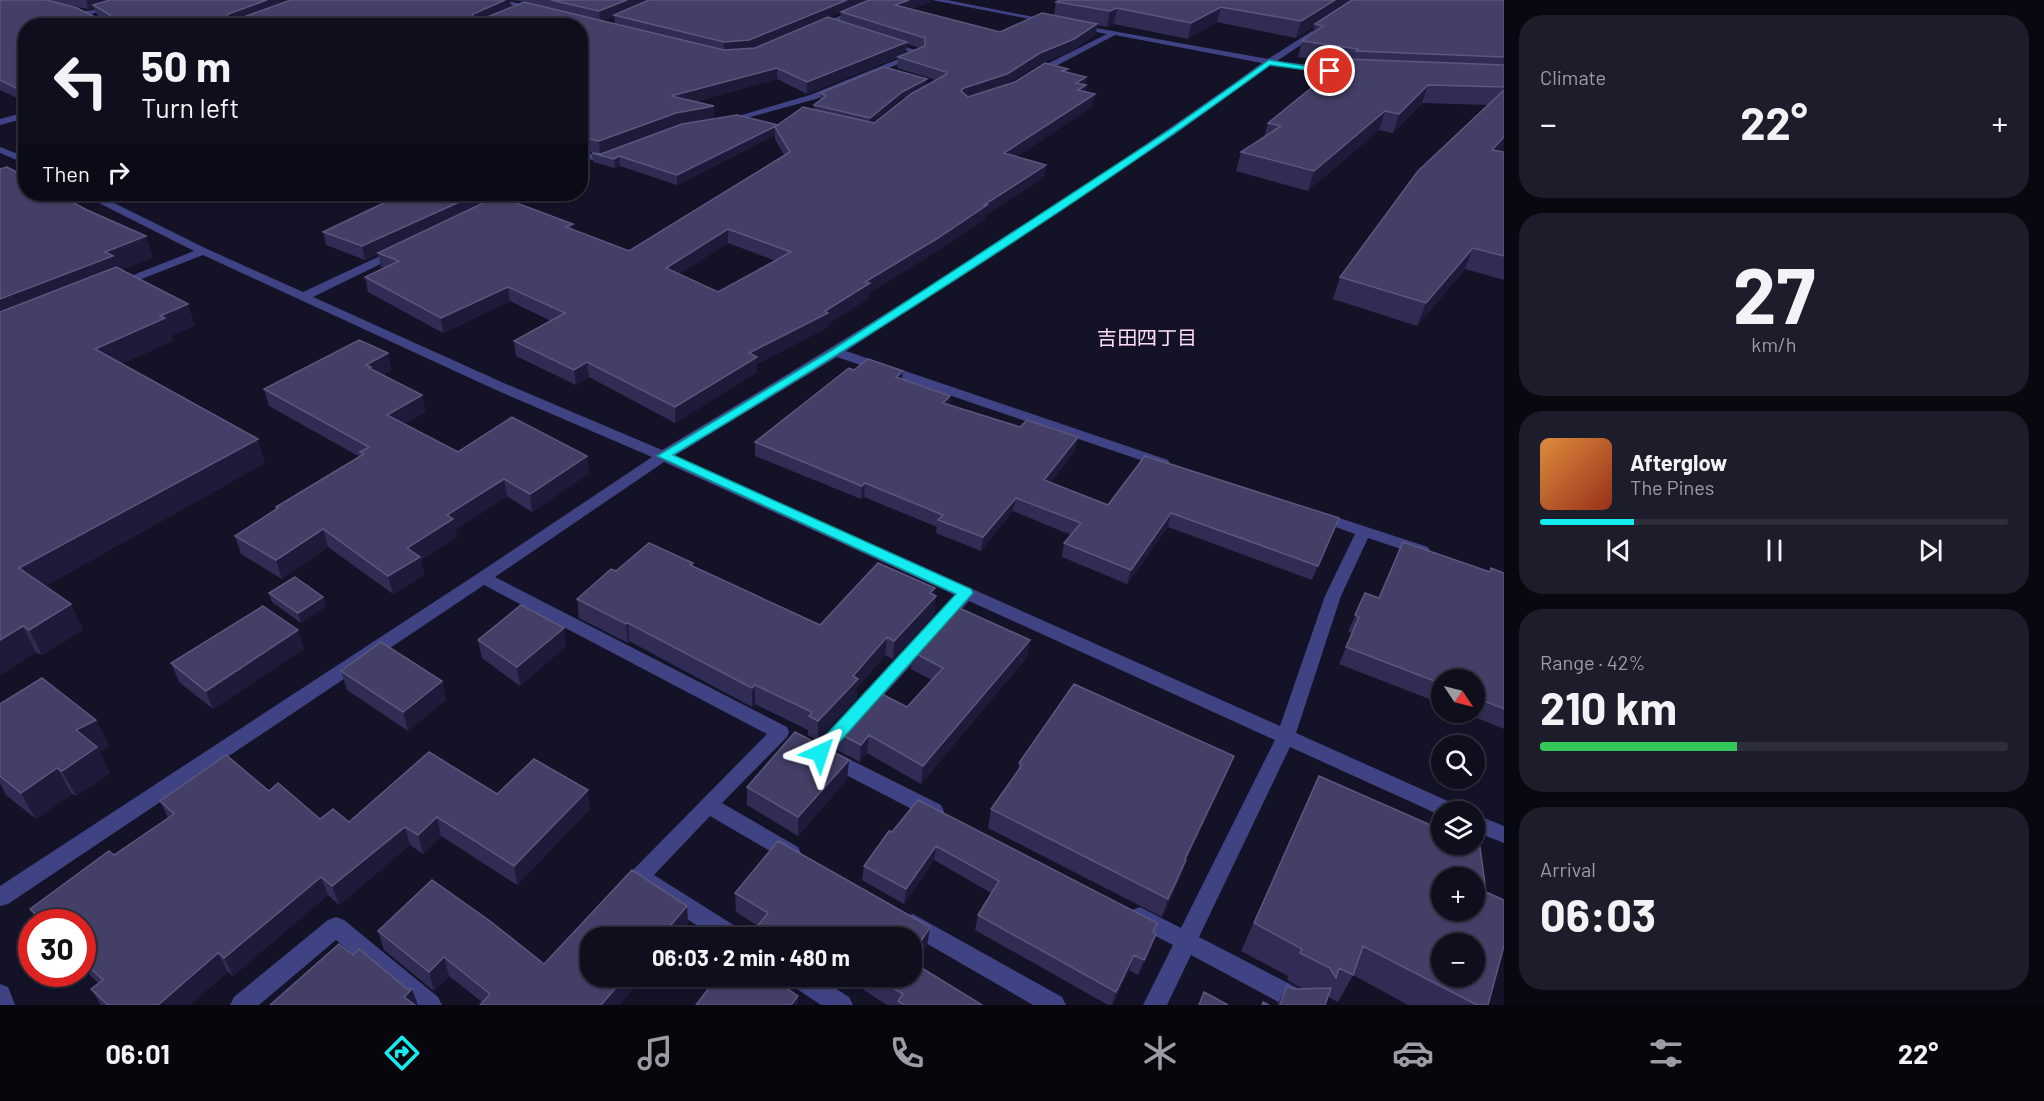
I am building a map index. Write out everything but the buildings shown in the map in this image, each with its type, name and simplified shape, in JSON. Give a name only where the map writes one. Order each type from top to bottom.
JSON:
[{"type":"street","points":[[20,3],[29,0],[92,18]]},
{"type":"street","points":[[84,14],[138,0]]},
{"type":"street","points":[[495,0],[548,12]]},
{"type":"street","points":[[507,14],[531,8],[544,0]]},
{"type":"street","points":[[808,33],[882,0]]},
{"type":"street","points":[[934,0],[1060,23]]},
{"type":"street","points":[[828,23],[838,26]]},
{"type":"street","points":[[0,897],[483,578],[663,456],[836,352],[1171,133],[1327,24]]},
{"type":"street","points":[[1072,25],[1269,63],[1364,73]]},
{"type":"street","points":[[1026,78],[1114,33]]},
{"type":"street","points":[[715,123],[778,108],[824,93],[920,53],[879,39]]},
{"type":"street","points":[[880,68],[900,74]]},
{"type":"street","points":[[778,108],[799,113]]},
{"type":"street","points":[[0,122],[18,117]]},
{"type":"street","points":[[0,150],[18,158]]},
{"type":"street","points":[[588,157],[601,159],[621,152]]},
{"type":"street","points":[[103,201],[303,297],[501,387],[663,456],[1431,802]]},
{"type":"street","points":[[475,214],[503,201]]},
{"type":"street","points":[[303,297],[411,245]]},
{"type":"street","points":[[108,288],[203,250]]},
{"type":"street","points":[[836,352],[1173,466]]},
{"type":"street","points":[[1308,512],[1439,557]]},
{"type":"street","points":[[1155,1005],[1286,736],[1334,596],[1364,531]]},
{"type":"street","points":[[483,578],[956,823]]},
{"type":"street","points":[[820,753],[966,593]]},
{"type":"street","points":[[718,927],[639,877],[780,732]]},
{"type":"street","points":[[708,805],[810,864]]},
{"type":"street","points":[[1485,827],[1504,835]]},
{"type":"street","points":[[1124,909],[1307,1005]]},
{"type":"street","points":[[902,917],[1046,1003]]},
{"type":"street","points":[[242,1005],[336,927],[430,1005]]},
{"type":"street","points":[[813,987],[841,1005]]},
{"type":"street","points":[[0,995],[3,1005]]},
{"type":"district","name":"吉田四丁目","points":[[1147,337]]},
{"type":"route","points":[[820,753],[966,593],[663,456],[836,352],[1171,133],[1269,63],[1330,71]]}]
